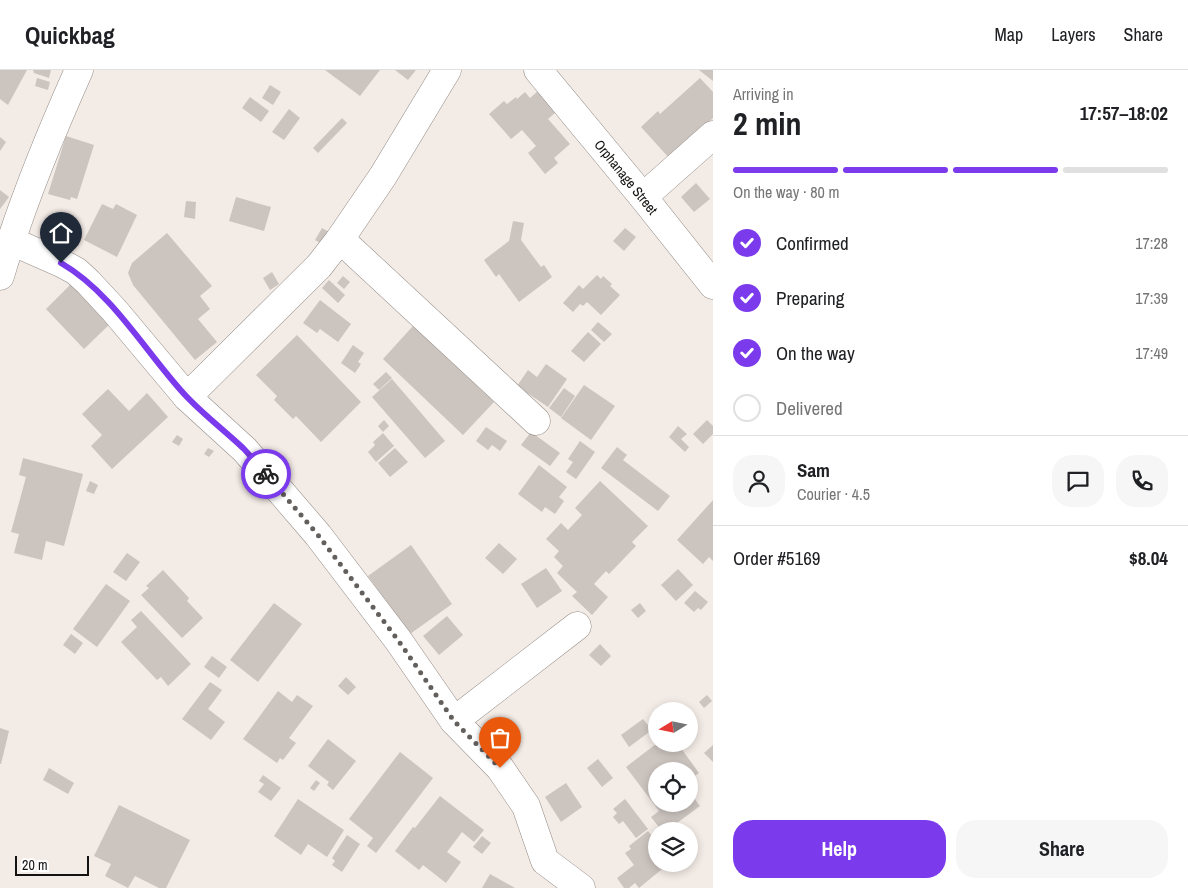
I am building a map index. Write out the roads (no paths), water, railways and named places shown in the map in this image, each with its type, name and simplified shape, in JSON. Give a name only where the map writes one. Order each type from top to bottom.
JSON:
[{"type":"street","points":[[0,276],[47,142],[79,70]]},
{"type":"street","points":[[187,397],[319,266],[383,176],[446,70]]},
{"type":"street","name":"Orphanage Street","points":[[538,70],[644,197],[713,285]]},
{"type":"street","points":[[644,197],[713,135]]},
{"type":"street","points":[[340,239],[536,421]]},
{"type":"street","points":[[11,241],[76,271],[114,310],[187,397],[245,450],[318,535],[398,640],[454,721],[500,768],[526,806],[545,861],[581,888]]},
{"type":"street","points":[[454,721],[577,626]]}]
